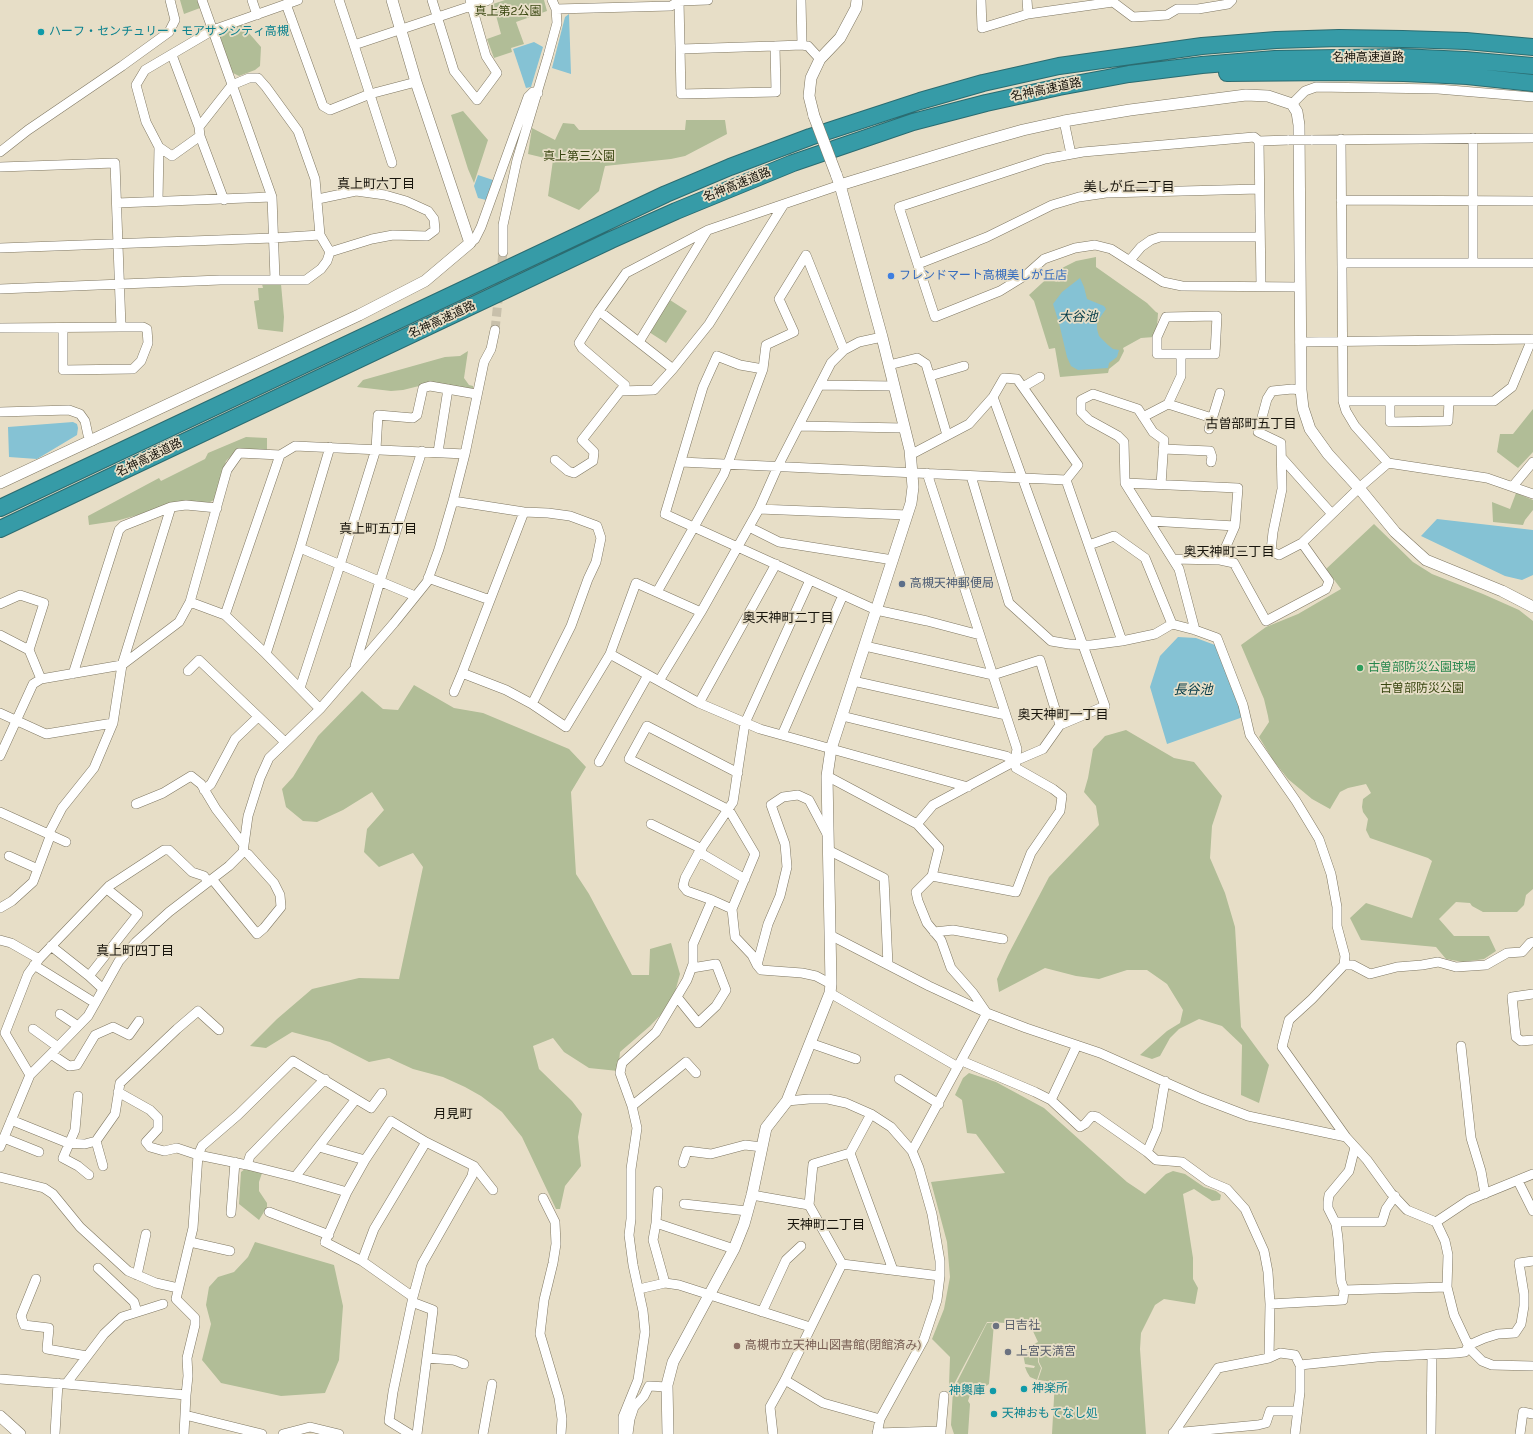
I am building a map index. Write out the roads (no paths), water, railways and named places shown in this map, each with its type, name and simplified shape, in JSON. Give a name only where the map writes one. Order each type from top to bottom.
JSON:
[{"type":"highway","points":[[920,101],[984,78],[1058,59],[1131,47],[1201,39],[1274,33],[1356,31],[1403,31],[1533,39]]},
{"type":"highway","name":"名神高速道路","points":[[0,508],[666,194],[730,167],[810,137],[920,101],[983,83],[1059,66],[1202,46],[1276,40],[1339,38],[1466,41],[1533,47]]},
{"type":"highway","name":"名神高速道路","points":[[0,530],[238,416],[668,214],[794,163],[913,122],[1059,86],[1129,74],[1202,65],[1275,59],[1400,57],[1465,60],[1533,66]]},
{"type":"highway","points":[[913,122],[1062,93],[1129,82],[1221,73],[1404,73],[1467,76],[1533,83]]},
{"type":"street","points":[[0,152],[169,32],[175,20],[170,0]]},
{"type":"street","points":[[202,0],[272,198],[275,279]]},
{"type":"street","points":[[252,0],[257,15]]},
{"type":"street","points":[[339,0],[392,163]]},
{"type":"street","points":[[392,0],[416,82],[470,244]]},
{"type":"street","points":[[432,0],[454,71],[477,100],[497,73],[486,56],[471,3]]},
{"type":"street","points":[[354,45],[401,30],[471,3],[489,0]]},
{"type":"street","points":[[503,252],[502,225],[517,160],[538,93],[557,23],[556,9],[552,0]]},
{"type":"street","points":[[556,9],[671,6],[679,1],[708,0]]},
{"type":"street","points":[[801,0],[802,45]]},
{"type":"street","points":[[668,1434],[667,1387],[673,1362],[734,1249],[752,1195],[766,1128],[787,1101],[830,988],[827,776],[831,750],[911,503],[912,472],[910,455],[882,337],[840,185],[808,96],[811,78],[820,59],[840,38],[856,8],[857,0]]},
{"type":"street","points":[[982,0],[982,28],[1028,14],[1073,3],[1114,1],[1133,17],[1167,15],[1177,9],[1198,9],[1228,4],[1232,0]]},
{"type":"street","points":[[1027,0],[1028,14]]},
{"type":"street","points":[[158,201],[159,148],[146,122],[136,85],[145,70],[213,30],[292,1],[323,106],[330,110],[370,94],[416,82]]},
{"type":"street","points":[[679,1],[681,94],[776,92],[775,46]]},
{"type":"street","points":[[681,48],[802,45],[808,46],[820,59]]},
{"type":"street","points":[[172,55],[224,200]]},
{"type":"street","points":[[0,289],[275,279],[306,280],[321,269],[327,261],[330,252],[320,234],[315,179],[298,131],[258,78],[249,78],[232,85],[199,131],[172,156],[159,148]]},
{"type":"street","points":[[1292,104],[1305,91],[1316,87],[1438,89],[1533,97]]},
{"type":"street","points":[[0,483],[92,442],[359,316],[424,281],[475,239],[482,227],[528,97],[533,92],[538,93]]},
{"type":"street","points":[[555,460],[568,472],[574,473],[593,461],[594,452],[582,440],[625,385],[582,348],[579,343],[599,311],[626,273],[708,230],[840,185],[1023,130],[1064,121],[1130,110],[1246,95],[1268,96],[1292,104],[1297,112],[1299,125],[1301,390],[1303,408],[1310,429],[1328,454],[1359,488],[1395,532],[1426,560],[1502,591],[1533,607]]},
{"type":"street","points":[[1064,121],[1071,154]]},
{"type":"street","points":[[1300,287],[1182,286],[1162,282],[1112,249],[1095,244],[1075,248],[1044,258],[1026,275],[1000,291],[935,317],[899,207],[1045,159],[1083,152],[1254,137],[1259,141],[1533,138]]},
{"type":"street","points":[[1473,138],[1473,263]]},
{"type":"street","points":[[1341,139],[1343,401],[1346,411],[1355,426],[1388,463],[1487,478],[1533,494]]},
{"type":"street","points":[[1259,141],[1261,286]]},
{"type":"street","points":[[0,167],[115,163],[121,327]]},
{"type":"street","points":[[918,264],[987,237],[1052,205],[1079,197],[1106,194],[1259,189]]},
{"type":"street","points":[[318,199],[356,191],[385,195],[406,201],[428,211],[434,219],[435,230],[426,236],[393,235],[372,239],[330,252]]},
{"type":"street","points":[[117,203],[272,198]]},
{"type":"street","points":[[1341,200],[1533,201]]},
{"type":"street","points":[[620,391],[654,390],[673,369],[708,324],[784,204]]},
{"type":"street","points":[[640,342],[708,230]]},
{"type":"street","points":[[0,248],[273,238],[320,234]]},
{"type":"street","points":[[1130,260],[1141,247],[1151,240],[1160,237],[1260,237]]},
{"type":"street","points":[[657,592],[724,474],[763,369],[766,345],[794,332],[779,299],[806,255],[844,350]]},
{"type":"street","points":[[1342,263],[1533,263]]},
{"type":"street","points":[[599,311],[673,369]]},
{"type":"street","points":[[1166,316],[1217,316],[1215,354],[1181,354],[1157,354],[1157,338],[1166,316]]},
{"type":"street","points":[[0,328],[143,326],[147,329],[148,343],[141,361],[133,369],[63,370],[62,328]]},
{"type":"street","points":[[0,1147],[3,1134],[11,1120],[30,1075],[88,1016],[119,961],[136,942],[169,912],[229,866],[242,852],[248,816],[260,778],[270,758],[320,709],[427,582],[439,549],[453,501],[465,454],[476,394],[484,362],[491,349],[495,330]]},
{"type":"street","points":[[659,681],[701,612],[759,509],[778,466],[800,426],[831,363],[844,350],[859,342],[882,337]]},
{"type":"street","points":[[1300,342],[1532,339],[1512,387],[1494,400],[1343,401]]},
{"type":"street","points":[[1143,417],[1168,404],[1181,376],[1181,354]]},
{"type":"street","points":[[763,369],[740,365],[717,356],[703,387],[665,514],[876,610],[927,621],[980,635]]},
{"type":"street","points":[[889,365],[917,358],[926,364],[947,435]]},
{"type":"street","points":[[930,376],[964,366]]},
{"type":"street","points":[[1023,387],[1040,377]]},
{"type":"street","points":[[910,455],[970,424],[993,397],[1004,378],[1017,379],[1078,465],[1066,480]]},
{"type":"street","points":[[820,385],[894,386]]},
{"type":"street","points":[[300,688],[376,449],[378,415],[413,418],[417,415],[423,388],[430,386],[476,394]]},
{"type":"street","points":[[438,452],[448,389]]},
{"type":"street","points":[[1301,390],[1292,389],[1272,391],[1267,399],[1258,432],[1281,443],[1282,489],[1273,532],[1271,550],[1279,555],[1302,543],[1359,488],[1388,463]]},
{"type":"street","points":[[1208,429],[1220,393]]},
{"type":"street","points":[[1161,485],[1164,440],[1153,432],[1138,409],[1092,394],[1081,400],[1081,412],[1089,420],[1118,436],[1124,442],[1124,483],[1150,521],[1179,569],[1194,630]]},
{"type":"street","points":[[917,824],[933,805],[1015,761],[1043,749],[1060,725],[1105,706],[993,397]]},
{"type":"street","points":[[1390,401],[1390,422],[1448,421],[1449,401]]},
{"type":"street","points":[[1168,404],[1212,418]]},
{"type":"street","points":[[0,412],[69,410],[80,414],[85,420],[88,435],[92,442]]},
{"type":"street","points":[[800,426],[904,428]]},
{"type":"street","points":[[225,615],[280,456],[294,446],[465,454]]},
{"type":"street","points":[[266,654],[330,447]]},
{"type":"street","points":[[1163,449],[1210,451],[1212,456],[1211,462]]},
{"type":"street","points":[[355,669],[380,581],[422,451]]},
{"type":"street","points":[[0,756],[33,684],[42,679],[122,665],[179,622],[190,602],[227,470],[239,453],[280,456]]},
{"type":"street","points":[[1282,458],[1332,514]]},
{"type":"street","points":[[681,462],[1066,480]]},
{"type":"street","points":[[1513,486],[1533,462]]},
{"type":"street","points":[[927,473],[1017,749],[1015,761],[1016,768],[1053,789],[1062,796],[1060,811],[1031,854],[1016,892],[932,876]]},
{"type":"street","points":[[971,476],[1009,603],[1051,641],[1084,645],[1122,642],[1155,634],[1172,624],[1216,638],[1243,705],[1250,735],[1296,801],[1319,839],[1330,874],[1336,901],[1337,926],[1345,956],[1344,965],[1290,1020],[1282,1047],[1346,1137],[1367,1160],[1391,1193],[1407,1210],[1436,1222],[1445,1241],[1448,1255],[1447,1287],[1454,1315],[1470,1349],[1482,1360],[1492,1364],[1533,1366]]},
{"type":"street","points":[[1066,480],[1122,642]]},
{"type":"street","points":[[1124,483],[1238,488],[1235,526],[1220,560]]},
{"type":"street","points":[[453,501],[524,512],[570,516],[597,526],[601,538],[596,562],[588,579],[571,626],[532,704]]},
{"type":"street","points":[[73,674],[119,530],[123,526],[171,507],[186,505],[217,508]]},
{"type":"street","points":[[0,908],[12,902],[33,882],[50,834],[62,808],[94,768],[113,722],[122,665],[171,507]]},
{"type":"street","points":[[759,509],[907,515]]},
{"type":"street","points":[[454,692],[524,512]]},
{"type":"street","points":[[1150,521],[1235,526]]},
{"type":"street","points":[[749,527],[779,542],[893,560]]},
{"type":"street","points":[[1089,545],[1114,536],[1146,558],[1172,624]]},
{"type":"street","points":[[1173,559],[1220,560],[1234,563],[1266,621],[1326,589],[1328,581],[1302,543]]},
{"type":"street","points":[[300,548],[416,596]]},
{"type":"street","points":[[699,703],[776,564]]},
{"type":"street","points":[[428,578],[490,600]]},
{"type":"street","points":[[732,909],[687,891],[683,886],[685,878],[701,850],[734,802],[745,723],[810,580]]},
{"type":"street","points":[[462,673],[506,690],[532,704],[566,727],[610,654],[636,583],[701,612]]},
{"type":"street","points":[[0,604],[20,595],[44,604],[29,650]]},
{"type":"street","points":[[782,735],[843,595]]},
{"type":"street","points":[[190,602],[225,615],[320,709]]},
{"type":"street","points":[[0,635],[29,650],[42,679]]},
{"type":"street","points":[[865,646],[993,676],[1040,660],[1060,725]]},
{"type":"street","points":[[610,654],[699,703],[745,723],[831,750],[968,787]]},
{"type":"street","points":[[188,671],[199,660],[285,742]]},
{"type":"street","points":[[599,762],[648,675]]},
{"type":"street","points":[[853,681],[1006,715]]},
{"type":"street","points":[[0,713],[46,734],[113,722]]},
{"type":"street","points":[[842,716],[1006,756],[1015,761]]},
{"type":"street","points":[[204,790],[211,784],[235,739],[258,717]]},
{"type":"street","points":[[738,773],[647,726],[628,759],[729,810],[755,854],[732,909],[736,937],[752,955],[761,970],[802,973],[816,976],[830,988],[960,1064],[1035,1092],[1050,1100],[1080,1126],[1085,1124],[1092,1116],[1097,1117],[1156,1160],[1182,1162],[1208,1181],[1227,1189],[1245,1209],[1264,1251],[1268,1272],[1270,1304],[1269,1358]]},
{"type":"street","points":[[136,804],[163,793],[191,776],[201,784],[216,809],[244,845]]},
{"type":"street","points":[[827,776],[917,824],[939,848],[932,876],[916,892],[927,923],[941,940],[951,968],[974,993],[987,1013]]},
{"type":"street","points":[[757,965],[768,924],[780,896],[787,867],[786,844],[771,805],[784,797],[798,795],[809,800],[827,834]]},
{"type":"street","points":[[0,812],[66,842]]},
{"type":"street","points":[[652,824],[701,850],[744,879]]},
{"type":"street","points":[[30,1075],[2,1032],[28,974],[36,962],[107,888],[164,850],[169,850],[192,872],[204,876],[210,881],[257,934],[281,907],[280,895],[274,883],[248,854]]},
{"type":"street","points":[[828,850],[884,878],[888,965]]},
{"type":"street","points":[[9,856],[38,869]]},
{"type":"street","points":[[89,976],[138,914],[107,888]]},
{"type":"street","points":[[623,1434],[623,1417],[638,1380],[645,1332],[643,1311],[633,1265],[629,1235],[631,1219],[631,1170],[637,1128],[632,1106],[620,1073],[622,1063],[656,1032],[687,980],[693,964],[693,944],[712,900]]},
{"type":"street","points":[[934,932],[953,930],[1003,939]]},
{"type":"street","points":[[830,935],[987,1013],[1100,1053],[1201,1098],[1248,1116],[1346,1137]]},
{"type":"street","points":[[0,940],[11,942],[36,962],[95,1003]]},
{"type":"street","points":[[1344,965],[1353,965],[1370,974],[1397,967],[1438,962],[1456,967],[1486,965],[1507,953],[1522,952],[1530,943],[1533,942]]},
{"type":"street","points":[[51,946],[103,989]]},
{"type":"street","points":[[677,997],[698,1023],[716,1006],[726,990],[716,964],[692,968]]},
{"type":"street","points":[[1533,994],[1512,997],[1516,1037],[1521,1041],[1533,1040]]},
{"type":"street","points":[[11,1120],[68,1143],[84,1144],[96,1142],[115,1114],[120,1083],[198,1011],[219,1030]]},
{"type":"street","points":[[912,1150],[939,1104],[987,1013]]},
{"type":"street","points":[[60,1014],[78,1026]]},
{"type":"street","points":[[51,1054],[69,1066],[77,1065],[94,1036],[113,1027],[129,1035],[139,1021]]},
{"type":"street","points":[[33,1029],[58,1047]]},
{"type":"street","points":[[810,1043],[856,1059]]},
{"type":"street","points":[[1050,1100],[1077,1045]]},
{"type":"street","points":[[1461,1046],[1471,1138],[1481,1171],[1485,1194]]},
{"type":"street","points":[[184,1434],[188,1376],[187,1358],[195,1325],[195,1318],[176,1299],[193,1228],[198,1155],[202,1146],[238,1115],[293,1061],[371,1108],[382,1093]]},
{"type":"street","points":[[632,1106],[686,1062],[696,1073]]},
{"type":"street","points":[[247,1164],[250,1156],[325,1079]]},
{"type":"street","points":[[899,1079],[939,1104]]},
{"type":"street","points":[[1147,1152],[1157,1129],[1165,1081]]},
{"type":"street","points":[[118,1092],[150,1110],[158,1118],[158,1129],[146,1142],[150,1147],[164,1151],[177,1148],[198,1155],[247,1164],[347,1192]]},
{"type":"street","points":[[78,1096],[75,1130],[68,1143],[63,1158],[78,1166],[89,1175]]},
{"type":"street","points":[[787,1101],[809,1098],[828,1099],[846,1103],[871,1114],[891,1127],[912,1150],[919,1168],[932,1214],[938,1246],[940,1276],[937,1300],[924,1339],[880,1419],[877,1434],[941,1433],[944,1396]]},
{"type":"street","points":[[295,1177],[356,1099]]},
{"type":"street","points":[[842,1264],[809,1205],[813,1164],[850,1154],[871,1114]]},
{"type":"street","points":[[417,1434],[434,1310],[412,1300],[362,1261],[326,1242],[328,1235],[347,1192],[365,1160],[391,1121],[426,1142],[474,1166],[493,1190]]},
{"type":"street","points":[[3,1134],[39,1152]]},
{"type":"street","points":[[96,1142],[102,1166]]},
{"type":"street","points":[[362,1261],[374,1229],[426,1142]]},
{"type":"street","points":[[683,1163],[687,1151],[711,1154],[745,1145],[762,1147]]},
{"type":"street","points":[[319,1147],[365,1160]]},
{"type":"street","points":[[1270,1304],[1343,1300],[1344,1290],[1340,1281],[1338,1238],[1335,1222],[1328,1208],[1329,1195],[1349,1171],[1355,1147]]},
{"type":"street","points":[[850,1154],[893,1270]]},
{"type":"street","points":[[231,1212],[235,1162]]},
{"type":"street","points":[[410,1434],[389,1421],[393,1392],[412,1300],[422,1264],[472,1176],[474,1166]]},
{"type":"street","points":[[1436,1222],[1468,1200],[1533,1174]]},
{"type":"street","points":[[0,1177],[44,1188],[52,1194],[80,1226],[128,1271],[156,1282],[178,1288]]},
{"type":"street","points":[[1518,1181],[1533,1211]]},
{"type":"street","points":[[658,1191],[656,1224],[653,1240],[665,1283]]},
{"type":"street","points":[[752,1195],[809,1205]]},
{"type":"street","points":[[1335,1222],[1382,1222],[1386,1209],[1395,1196]]},
{"type":"street","points":[[543,1198],[555,1222],[556,1244],[544,1300],[540,1334],[559,1398],[562,1419],[561,1434]]},
{"type":"street","points":[[684,1204],[747,1211]]},
{"type":"street","points":[[269,1212],[328,1235]]},
{"type":"street","points":[[656,1224],[734,1249]]},
{"type":"street","points":[[137,1275],[146,1234]]},
{"type":"street","points":[[190,1242],[230,1251]]},
{"type":"street","points":[[762,1312],[786,1260],[801,1246]]},
{"type":"street","points":[[1300,1365],[1377,1357],[1456,1354],[1465,1352],[1469,1345],[1498,1334],[1515,1333],[1521,1324],[1524,1306],[1524,1294],[1519,1263],[1533,1261]]},
{"type":"street","points":[[842,1264],[940,1276]]},
{"type":"street","points":[[773,1434],[770,1407],[785,1380],[842,1264]]},
{"type":"street","points":[[98,1268],[134,1302],[137,1312]]},
{"type":"street","points":[[36,1279],[21,1316],[24,1325],[49,1328],[47,1349],[87,1356]]},
{"type":"street","points":[[639,1289],[665,1283],[679,1285],[810,1327]]},
{"type":"street","points":[[1344,1290],[1447,1287]]},
{"type":"street","points":[[55,1434],[62,1384],[104,1334],[122,1317],[163,1304]]},
{"type":"street","points":[[1173,1434],[1218,1368],[1269,1358],[1280,1353],[1295,1355],[1300,1365],[1298,1411],[1295,1434]]},
{"type":"street","points":[[1431,1434],[1432,1354]]},
{"type":"street","points":[[427,1358],[454,1360],[464,1364]]},
{"type":"street","points":[[0,1379],[186,1395]]},
{"type":"street","points":[[785,1380],[823,1403],[880,1419]]},
{"type":"street","points":[[483,1434],[492,1384]]},
{"type":"street","points":[[628,1434],[634,1406],[644,1396],[649,1386],[667,1387]]},
{"type":"street","points":[[1173,1434],[1208,1432],[1266,1423],[1270,1411],[1298,1411]]},
{"type":"street","points":[[1520,1434],[1523,1412],[1533,1414]]},
{"type":"street","points":[[185,1415],[262,1434]]},
{"type":"street","points":[[0,1419],[20,1434]]},
{"type":"street","points":[[283,1434],[310,1427],[339,1434]]},
{"type":"water","points":[[569,14],[571,74],[552,68],[565,17]]},
{"type":"water","points":[[534,42],[543,47],[531,87],[526,88],[513,49]]},
{"type":"water","points":[[478,175],[493,180],[486,200],[478,198],[474,186]]},
{"type":"water","name":"大谷池","points":[[1080,278],[1087,299],[1104,306],[1106,309],[1097,322],[1099,336],[1113,349],[1119,350],[1117,357],[1109,363],[1108,368],[1078,370],[1071,366],[1067,357],[1053,304],[1062,292]]},
{"type":"water","points":[[73,422],[77,424],[77,435],[37,459],[9,457],[8,427]]},
{"type":"water","points":[[1437,519],[1533,530],[1533,575],[1522,580],[1505,576],[1421,536]]},
{"type":"water","name":"長谷池","points":[[1178,637],[1196,638],[1215,645],[1243,717],[1167,744],[1150,687],[1160,656]]},
{"type":"tunnel","points":[[495,330],[503,252]]},
{"type":"place","name":"ハーフ・センチュリー・モアサンシティ高槻","points":[[41,32]]},
{"type":"place","name":"フレンドマート高槻美しが丘店","points":[[891,276]]},
{"type":"place","name":"高槻天神郵便局","points":[[902,584]]},
{"type":"place","name":"古曽部防災公園球場","points":[[1360,668]]},
{"type":"place","name":"日吉社","points":[[996,1326]]},
{"type":"place","name":"高槻市立天神山図書館(閉館済み)","points":[[737,1346]]},
{"type":"place","name":"上宮天満宮","points":[[1008,1352]]},
{"type":"place","name":"神楽所","points":[[1024,1389]]},
{"type":"place","name":"神輿庫","points":[[993,1391]]},
{"type":"place","name":"天神おもてなし処","points":[[994,1414]]},
{"type":"district","name":"真上町六丁目","points":[[376,184]]},
{"type":"district","name":"美しが丘二丁目","points":[[1129,187]]},
{"type":"district","name":"古曽部町五丁目","points":[[1251,424]]},
{"type":"district","name":"真上町五丁目","points":[[378,529]]},
{"type":"district","name":"奥天神町三丁目","points":[[1229,552]]},
{"type":"district","name":"奥天神町二丁目","points":[[788,618]]},
{"type":"district","name":"奥天神町一丁目","points":[[1063,715]]},
{"type":"district","name":"真上町四丁目","points":[[135,951]]},
{"type":"district","name":"月見町","points":[[453,1114]]},
{"type":"district","name":"天神町二丁目","points":[[826,1225]]},
{"type":"park label","name":"真上第2公園","points":[[508,12]]},
{"type":"park label","name":"真上第三公園","points":[[579,157]]},
{"type":"park label","name":"古曽部防災公園","points":[[1422,689]]}]
